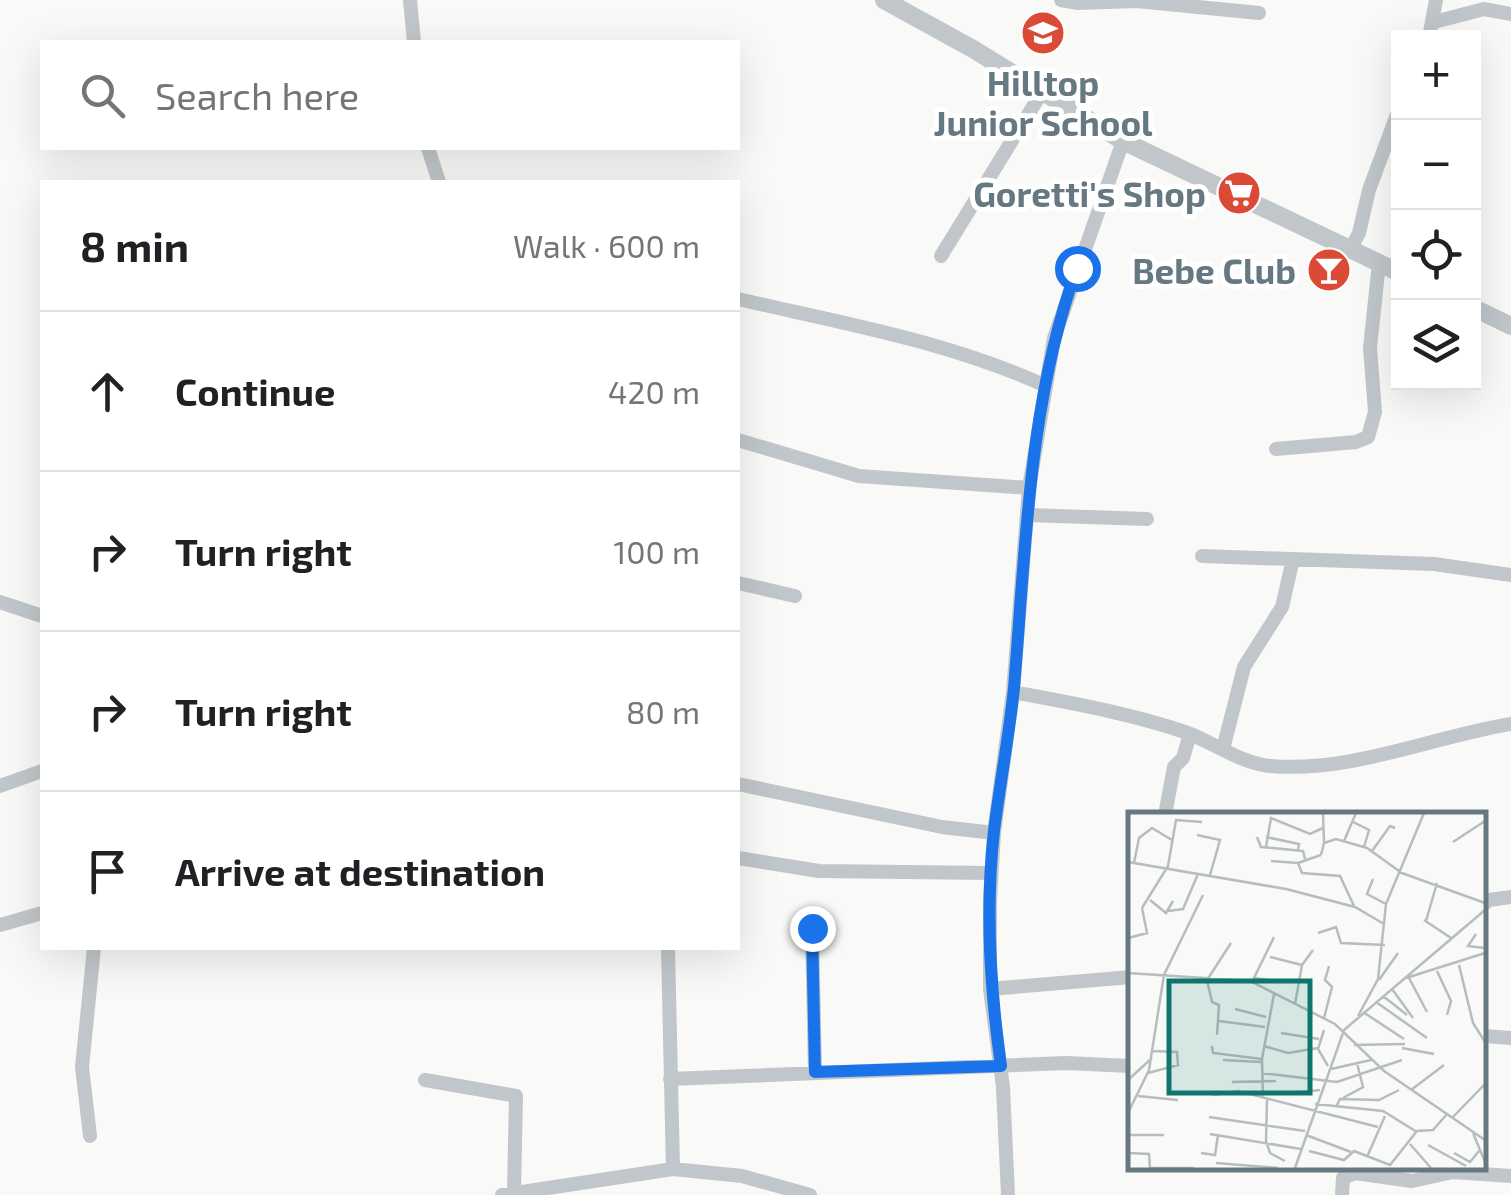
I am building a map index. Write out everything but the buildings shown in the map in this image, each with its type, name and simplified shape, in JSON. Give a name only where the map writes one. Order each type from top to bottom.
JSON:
[{"type":"street","points":[[410,0],[414,40]]},
{"type":"street","points":[[1060,0],[1137,1],[1259,13]]},
{"type":"street","points":[[1436,0],[1432,30],[1484,9],[1511,14]]},
{"type":"street","points":[[892,2],[1123,141],[1391,268]]},
{"type":"street","points":[[941,256],[1042,92]]},
{"type":"street","points":[[1350,250],[1360,233],[1369,190],[1395,120]]},
{"type":"street","points":[[1008,1195],[1001,1066],[990,989],[991,872],[1013,692],[1029,488],[1044,385],[1066,299],[1123,141]]},
{"type":"street","points":[[429,150],[437,180]]},
{"type":"street","points":[[1276,449],[1356,442],[1368,437],[1376,412],[1370,348],[1379,262]]},
{"type":"street","points":[[740,299],[932,342],[988,360],[1044,385]]},
{"type":"street","points":[[1481,311],[1511,326]]},
{"type":"street","points":[[740,441],[859,476],[1029,488]]},
{"type":"street","points":[[1028,515],[1147,518]]},
{"type":"street","points":[[1202,556],[1434,564],[1511,575]]},
{"type":"street","points":[[1223,749],[1244,667],[1282,607],[1293,559]]},
{"type":"street","points":[[740,583],[795,596]]},
{"type":"street","points":[[0,602],[40,615]]},
{"type":"street","points":[[1013,692],[1135,716],[1271,766],[1338,762],[1511,724]]},
{"type":"street","points":[[1166,812],[1174,767],[1182,758],[1190,734]]},
{"type":"street","points":[[0,786],[40,772]]},
{"type":"street","points":[[740,784],[942,827],[994,833]]},
{"type":"street","points":[[740,858],[819,870],[991,872]]},
{"type":"street","points":[[1486,902],[1511,897]]},
{"type":"street","points":[[0,926],[40,915]]},
{"type":"street","points":[[812,928],[815,1072]]},
{"type":"street","points":[[90,1136],[82,1067],[94,950]]},
{"type":"street","points":[[668,950],[673,1169]]},
{"type":"street","points":[[990,989],[1128,977]]},
{"type":"street","points":[[1486,1036],[1511,1038]]},
{"type":"street","points":[[670,1079],[1066,1063],[1128,1066]]},
{"type":"street","points":[[425,1080],[516,1096],[508,1194],[673,1169],[742,1176],[810,1195]]},
{"type":"street","points":[[1342,1195],[1346,1174],[1405,1188],[1452,1172],[1511,1176]]},
{"type":"place","name":"Hilltop Junior School","points":[[1043,33]]},
{"type":"place","name":"Goretti's Shop","points":[[1239,193]]},
{"type":"place","name":"Bebe Club","points":[[1329,270]]},
{"type":"route","points":[[812,928],[815,1072],[1001,1066],[990,989],[994,833],[1013,692],[1029,488],[1044,385],[1054,338],[1077,268]]}]
